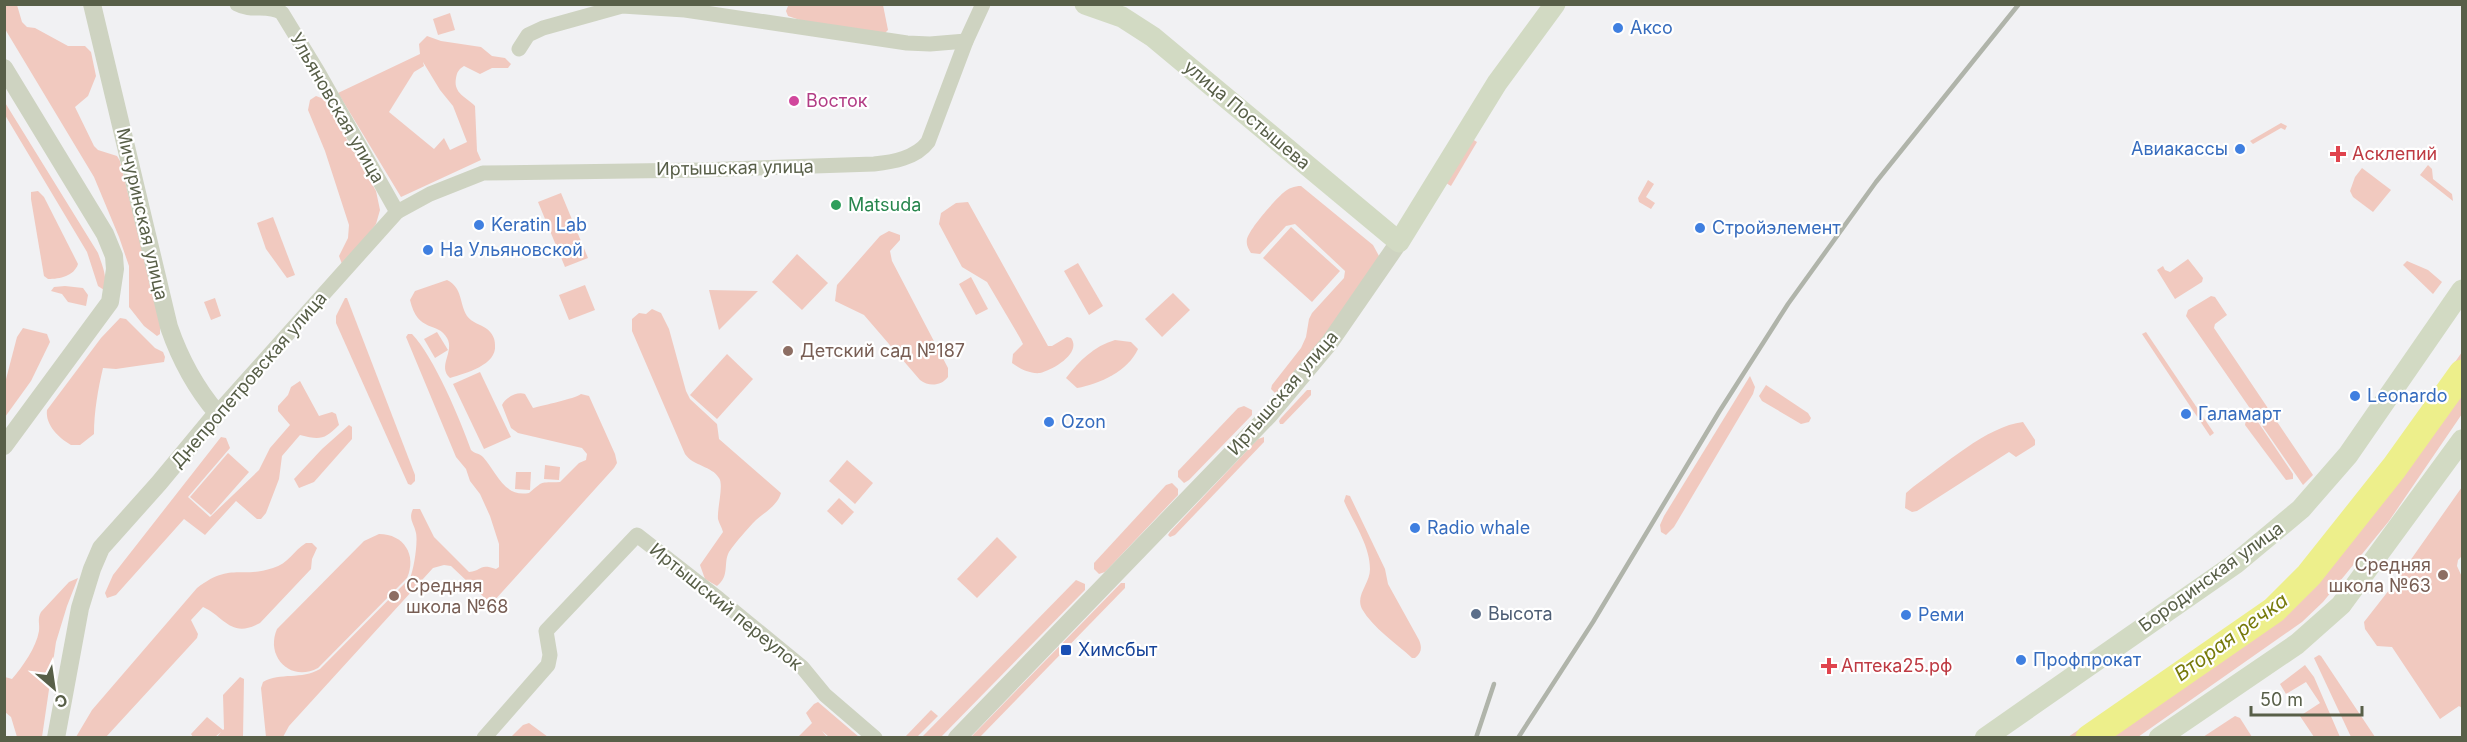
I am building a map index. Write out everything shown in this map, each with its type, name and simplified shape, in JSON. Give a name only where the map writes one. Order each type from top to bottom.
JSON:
[{"type":"main road","name":"улица Постышева","points":[[1085,4],[1122,17],[1153,37],[1399,242]]},
{"type":"main road","name":"Иртышская улица","points":[[1399,242],[1497,83],[1555,4]]},
{"type":"main road","name":"Бородинская улица","points":[[1984,738],[2235,564],[2301,509],[2348,455],[2463,290]]},
{"type":"main road","points":[[2159,738],[2297,644],[2341,605],[2463,440]]},
{"type":"street","name":"Мичуринская улица","points":[[92,4],[169,327],[188,373],[217,413]]},
{"type":"street","name":"Ульяновская улица","points":[[237,4],[250,9],[277,9],[282,13],[397,212]]},
{"type":"street","name":"Иртышская улица","points":[[397,212],[430,194],[483,172],[700,170],[890,163],[915,153],[928,142],[983,4]]},
{"type":"street","points":[[519,49],[528,35],[543,28],[622,6],[685,10],[907,43],[966,42]]},
{"type":"street","points":[[4,68],[105,234],[114,256],[115,268],[110,302],[4,446]]},
{"type":"street","name":"Днепропетровская улица","points":[[56,738],[80,608],[101,548],[217,413],[397,212]]},
{"type":"street","name":"Иртышская улица","points":[[957,738],[1269,415],[1330,342],[1399,242]]},
{"type":"street","name":"Иртышский переулок","points":[[484,738],[548,665],[550,655],[546,631],[637,535],[802,667],[825,695],[875,738]]},
{"type":"shaded area","points":[[4,5],[17,5],[22,22],[27,27],[35,28],[68,46],[85,46],[91,52],[96,76],[88,96],[75,107],[94,146],[98,150],[117,156],[120,161],[160,324],[160,334],[157,336],[144,326],[129,307],[129,266],[119,237],[94,177],[5,29]]},
{"type":"shaded area","points":[[883,5],[888,30],[885,33],[803,21],[788,16],[786,11],[788,6]]},
{"type":"shaded area","points":[[450,13],[455,30],[438,35],[433,19]]},
{"type":"shaded area","points":[[427,36],[441,41],[481,47],[492,56],[505,58],[511,64],[508,68],[492,68],[480,74],[464,66],[457,74],[456,83],[459,92],[475,106],[477,151],[481,160],[401,197],[338,93],[420,54],[419,44]],"holes":[[[423,62],[453,106],[467,142],[450,150],[444,138],[434,149],[389,112],[414,72],[424,66]]]},
{"type":"shaded area","points":[[316,96],[324,99],[376,191],[380,210],[376,224],[347,262],[342,264],[339,256],[348,238],[349,225],[325,151],[308,110],[310,100]]},
{"type":"shaded area","points":[[4,101],[98,253],[105,276],[104,290],[98,286],[87,252],[5,115]]},
{"type":"shaded area","points":[[2281,123],[2287,126],[2285,130],[2281,128],[2253,144],[2250,141]]},
{"type":"shaded area","points":[[1472,139],[1477,142],[1451,186],[1446,183]]},
{"type":"shaded area","points":[[2428,165],[2432,169],[2433,179],[2452,194],[2453,201],[2420,175]]},
{"type":"shaded area","points":[[2362,168],[2391,190],[2373,212],[2353,197],[2350,191],[2355,177]]},
{"type":"shaded area","points":[[1648,180],[1654,184],[1646,197],[1655,203],[1651,209],[1639,202],[1638,198]]},
{"type":"shaded area","points":[[1301,186],[1373,245],[1379,256],[1378,266],[1280,392],[1275,393],[1271,389],[1272,385],[1301,348],[1312,313],[1344,278],[1345,271],[1295,224],[1286,226],[1260,254],[1251,253],[1249,250],[1247,239],[1263,215],[1285,191]]},
{"type":"shaded area","points":[[38,191],[44,197],[78,264],[70,274],[62,277],[48,279],[44,276],[31,199],[31,192]]},
{"type":"shaded area","points":[[561,193],[588,258],[565,267],[538,202]]},
{"type":"shaded area","points":[[968,202],[1048,346],[1067,337],[1071,338],[1073,349],[1064,360],[1052,368],[1033,373],[1012,363],[1013,354],[1023,344],[1020,338],[987,282],[962,267],[939,224],[941,213],[956,203]]},
{"type":"shaded area","points":[[273,217],[295,275],[287,278],[266,249],[257,223]]},
{"type":"shaded area","points":[[1291,227],[1340,271],[1312,302],[1263,258]]},
{"type":"shaded area","points":[[889,231],[900,235],[900,240],[890,251],[892,261],[948,368],[948,377],[935,385],[920,380],[864,315],[835,301],[837,285],[880,236]]},
{"type":"shaded area","points":[[797,254],[828,283],[802,310],[772,282]]},
{"type":"shaded area","points":[[2188,259],[2203,278],[2202,282],[2175,299],[2157,270],[2163,266],[2170,272]]},
{"type":"shaded area","points":[[2407,261],[2428,270],[2442,282],[2433,294],[2403,265]]},
{"type":"shaded area","points":[[1078,263],[1103,306],[1089,315],[1064,271]]},
{"type":"shaded area","points":[[971,277],[988,309],[976,315],[959,284]]},
{"type":"shaded area","points":[[447,280],[456,287],[467,316],[492,334],[495,345],[491,358],[486,363],[472,371],[450,378],[445,369],[449,348],[447,338],[439,330],[418,318],[410,300],[415,291]]},
{"type":"shaded area","points":[[585,285],[595,310],[569,320],[559,295]]},
{"type":"shaded area","points":[[54,287],[83,288],[88,295],[86,306],[68,302],[62,294],[51,291]]},
{"type":"shaded area","points":[[709,290],[758,291],[719,330]]},
{"type":"shaded area","points":[[1173,293],[1190,310],[1162,337],[1145,319]]},
{"type":"shaded area","points":[[2211,296],[2215,297],[2227,315],[2215,324],[2214,328],[2313,475],[2303,485],[2186,316],[2188,310]]},
{"type":"shaded area","points":[[215,298],[221,316],[211,320],[204,302]]},
{"type":"shaded area","points":[[347,298],[415,475],[415,481],[411,485],[408,484],[336,323],[336,316]]},
{"type":"shaded area","points":[[652,309],[661,313],[669,329],[690,399],[717,424],[719,439],[781,493],[774,505],[753,524],[729,552],[724,578],[717,586],[705,579],[700,565],[723,532],[718,519],[720,481],[716,474],[685,454],[632,331],[632,319],[639,313],[646,314]]},
{"type":"shaded area","points":[[120,318],[126,319],[155,348],[163,352],[164,362],[116,369],[103,368],[94,434],[80,445],[71,445],[62,439],[51,426],[47,410],[101,338]]},
{"type":"shaded area","points":[[23,328],[47,334],[50,342],[31,381],[5,417],[5,383],[17,337]]},
{"type":"shaded area","points":[[437,332],[448,350],[435,358],[424,339]]},
{"type":"shaded area","points":[[2146,332],[2214,433],[2210,436],[2142,334]]},
{"type":"shaded area","points":[[412,334],[429,357],[471,450],[483,457],[502,482],[513,491],[529,493],[542,483],[560,482],[579,463],[586,460],[587,454],[582,448],[518,433],[511,428],[502,405],[515,394],[525,394],[533,408],[581,394],[589,396],[617,463],[493,602],[489,602],[451,566],[433,568],[289,726],[283,737],[266,737],[261,688],[263,682],[320,669],[410,578],[416,543],[416,533],[411,518],[413,509],[420,509],[434,537],[469,572],[483,567],[496,569],[499,567],[499,544],[490,516],[480,494],[470,481],[466,469],[456,457],[406,337]]},
{"type":"shaded area","points":[[1115,340],[1131,342],[1138,349],[1120,370],[1104,380],[1077,388],[1066,378],[1087,355]]},
{"type":"shaded area","points":[[2462,352],[2462,414],[2389,521],[2323,602],[2302,622],[2138,737],[2068,737],[2217,637],[2293,579],[2353,508]]},
{"type":"shaded area","points":[[727,354],[753,379],[717,419],[690,395]]},
{"type":"shaded area","points":[[480,372],[511,437],[484,449],[453,384]]},
{"type":"shaded area","points":[[1750,376],[1755,387],[1753,394],[1674,527],[1666,535],[1661,532],[1660,525],[1664,516]]},
{"type":"shaded area","points":[[300,381],[319,416],[332,412],[336,414],[339,425],[325,436],[312,438],[300,435],[282,456],[279,479],[266,513],[261,519],[257,519],[236,501],[205,535],[184,519],[116,595],[107,598],[105,593],[113,575],[221,437],[226,438],[230,448],[188,497],[210,517],[259,470],[270,448],[290,425],[278,411],[278,406],[288,395],[291,387]]},
{"type":"shaded area","points":[[1766,385],[1808,413],[1811,418],[1809,422],[1801,424],[1762,401],[1759,396]]},
{"type":"shaded area","points":[[1307,390],[1311,390],[1311,395],[1283,424],[1280,424],[1281,418]]},
{"type":"shaded area","points":[[1244,406],[1252,410],[1252,415],[1184,483],[1178,477],[1178,471],[1238,408]]},
{"type":"shaded area","points":[[2250,417],[2256,419],[2293,474],[2293,479],[2286,480],[2245,425],[2246,419]]},
{"type":"shaded area","points":[[2023,422],[2035,440],[2035,445],[2016,457],[2009,452],[1917,511],[1912,512],[1905,508],[1906,493],[1951,458],[1995,431]]},
{"type":"shaded area","points":[[349,425],[352,427],[352,439],[314,482],[299,488],[294,479]]},
{"type":"shaded area","points":[[1264,437],[1264,442],[1175,535],[1170,537],[1168,535],[1170,532],[1258,439]]},
{"type":"shaded area","points":[[228,453],[249,472],[211,515],[190,497]]},
{"type":"shaded area","points":[[847,460],[873,483],[855,504],[829,481]]},
{"type":"shaded area","points":[[545,465],[560,467],[559,480],[544,479]]},
{"type":"shaded area","points":[[516,472],[531,472],[530,490],[515,489]]},
{"type":"shaded area","points":[[1172,483],[1178,489],[1178,495],[1105,572],[1099,574],[1094,569],[1094,563],[1166,485]]},
{"type":"shaded area","points":[[2462,487],[2462,556],[2457,566],[2462,577],[2462,708],[2459,706],[2440,719],[2392,647],[2377,646],[2365,629],[2364,622]]},
{"type":"shaded area","points":[[1346,495],[1350,496],[1385,569],[1388,584],[1419,640],[1421,650],[1415,658],[1412,658],[1378,629],[1362,609],[1360,599],[1369,574],[1369,560],[1364,542],[1344,501]]},
{"type":"shaded area","points":[[839,498],[854,512],[842,525],[827,511]]},
{"type":"shaded area","points":[[379,534],[395,538],[406,547],[410,561],[407,578],[318,668],[308,672],[298,672],[282,664],[274,649],[277,629],[364,541]]},
{"type":"shaded area","points":[[997,537],[1017,557],[977,598],[957,579]]},
{"type":"shaded area","points":[[306,543],[312,543],[317,548],[311,569],[260,623],[242,629],[235,628],[203,607],[191,620],[198,634],[197,638],[106,737],[76,737],[92,710],[197,588],[219,575],[262,571],[278,566]]},
{"type":"shaded area","points":[[78,578],[56,642],[42,737],[17,737],[11,717],[5,712],[5,677],[12,679],[25,663],[39,631],[41,612],[69,582]]},
{"type":"shaded area","points":[[1076,580],[1085,584],[1085,590],[941,737],[922,737]]},
{"type":"shaded area","points":[[1121,583],[1125,583],[1125,588],[980,737],[971,737]]},
{"type":"shaded area","points":[[2319,655],[2375,737],[2351,737],[2314,658]]},
{"type":"shaded area","points":[[2305,665],[2314,677],[2340,737],[2314,737],[2300,716],[2320,703],[2306,682],[2286,694],[2280,684]]},
{"type":"shaded area","points":[[240,677],[244,679],[243,737],[217,737],[221,732],[215,737],[193,737],[191,734],[207,717],[224,729],[223,695]]},
{"type":"shaded area","points":[[818,702],[859,737],[829,737],[822,731],[827,737],[798,737],[812,723],[806,713]]},
{"type":"shaded area","points":[[931,710],[938,716],[917,737],[905,737]]},
{"type":"shaded area","points":[[2235,716],[2240,718],[2252,737],[2203,737]]},
{"type":"shaded area","points":[[529,723],[548,737],[511,737],[523,725]]},
{"type":"waterway","name":"Вторая речка","points":[[2089,738],[2274,610],[2309,575],[2394,468],[2462,373]]},
{"type":"railway","points":[[1518,738],[1593,622],[1719,412],[1788,304],[1876,182],[2019,4]]},
{"type":"railway","points":[[1476,738],[1494,684]]},
{"type":"place","name":"Аксо","points":[[1618,28]]},
{"type":"place","name":"Восток","points":[[794,101]]},
{"type":"place","name":"Авиакассы","points":[[2240,149]]},
{"type":"place","name":"Асклепий","points":[[2338,154]]},
{"type":"place","name":"Matsuda","points":[[836,205]]},
{"type":"place","name":"Keratin Lab","points":[[479,225]]},
{"type":"place","name":"Стройэлемент","points":[[1700,228]]},
{"type":"place","name":"На Ульяновской","points":[[428,250]]},
{"type":"place","name":"Детский сад №187","points":[[788,351]]},
{"type":"place","name":"Leonardo","points":[[2355,396]]},
{"type":"place","name":"Галамарт","points":[[2186,414]]},
{"type":"place","name":"Ozon","points":[[1049,422]]},
{"type":"place","name":"Radio whale","points":[[1415,528]]},
{"type":"place","name":"Средняя школа №63","points":[[2443,575]]},
{"type":"place","name":"Средняя школа №68","points":[[394,596]]},
{"type":"place","name":"Высота","points":[[1476,614]]},
{"type":"place","name":"Реми","points":[[1906,615]]},
{"type":"place","name":"Химсбыт","points":[[1066,650]]},
{"type":"place","name":"Профпрокат","points":[[2021,660]]},
{"type":"place","name":"Аптека25.рф","points":[[1829,666]]}]
